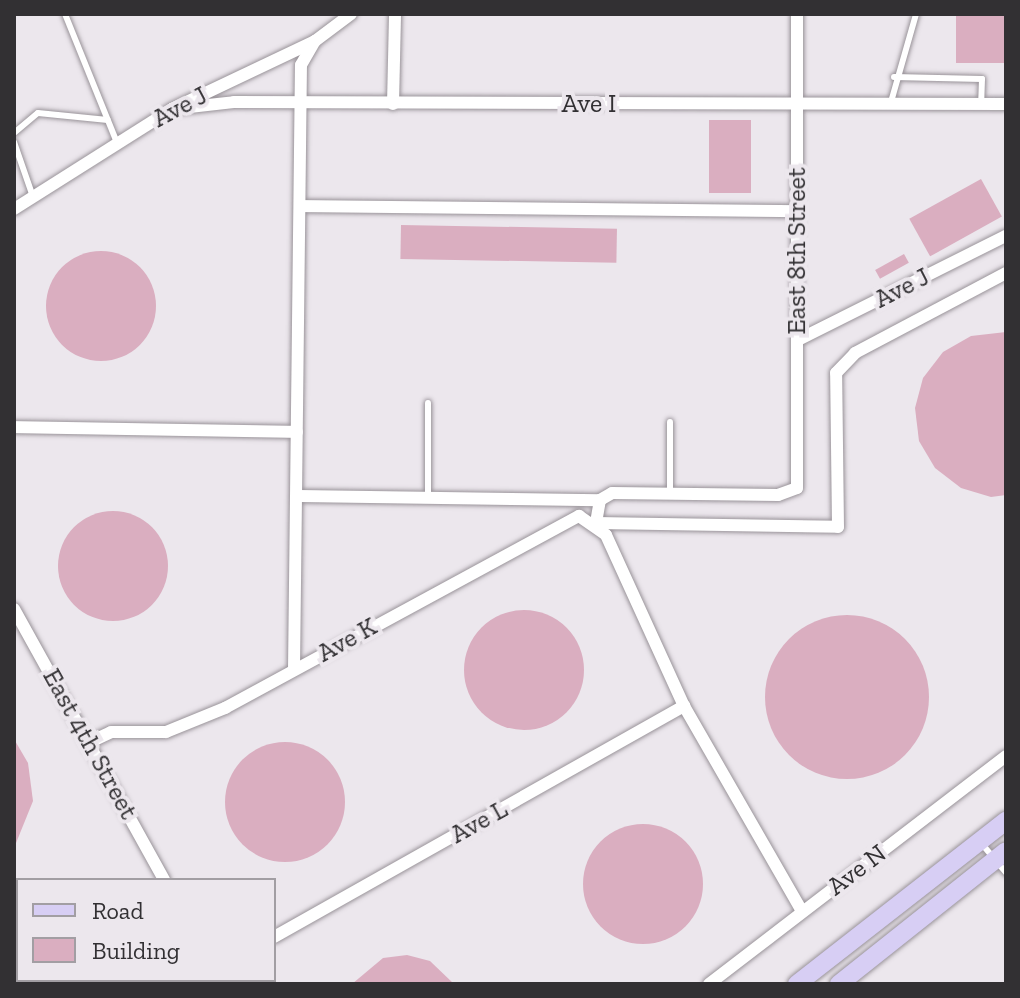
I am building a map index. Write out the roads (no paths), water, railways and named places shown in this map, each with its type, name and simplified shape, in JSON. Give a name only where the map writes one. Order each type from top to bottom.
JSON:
[{"type":"main road","points":[[797,984],[1006,821]]},
{"type":"main road","points":[[839,984],[1002,861]]},
{"type":"street","name":"Ave J","points":[[14,209],[172,109],[315,41],[351,14]]},
{"type":"street","points":[[393,104],[395,14]]},
{"type":"street","name":"East 8th Street","points":[[670,494],[778,495],[797,488],[797,14]]},
{"type":"street","points":[[294,670],[299,496],[301,65],[315,41]]},
{"type":"street","name":"Ave I","points":[[172,109],[234,102],[301,107],[393,104],[1006,104]]},
{"type":"street","points":[[301,206],[797,211]]},
{"type":"street","name":"Ave J","points":[[798,340],[1006,236]]},
{"type":"street","name":"Ave K","points":[[90,742],[111,732],[166,732],[294,670],[560,521],[579,516],[596,523],[838,527],[836,373],[855,353],[1006,273]]},
{"type":"street","points":[[14,427],[297,432]]},
{"type":"street","points":[[299,496],[600,500],[612,493],[670,494]]},
{"type":"street","points":[[600,500],[596,523],[684,706],[802,911]]},
{"type":"street","name":"East 4th Street","points":[[14,609],[163,878]]},
{"type":"street","name":"Ave L","points":[[276,936],[684,706]]},
{"type":"street","name":"Ave N","points":[[709,984],[1006,756]]},
{"type":"lane","points":[[65,14],[117,143]]},
{"type":"lane","points":[[891,104],[894,77],[916,14]]},
{"type":"lane","points":[[894,77],[982,79],[981,104]]},
{"type":"lane","points":[[14,133],[38,113],[108,120]]},
{"type":"lane","points":[[14,142],[33,197]]},
{"type":"lane","points":[[428,403],[428,498]]},
{"type":"lane","points":[[670,422],[670,494]]},
{"type":"lane","points":[[980,841],[1002,861]]}]
